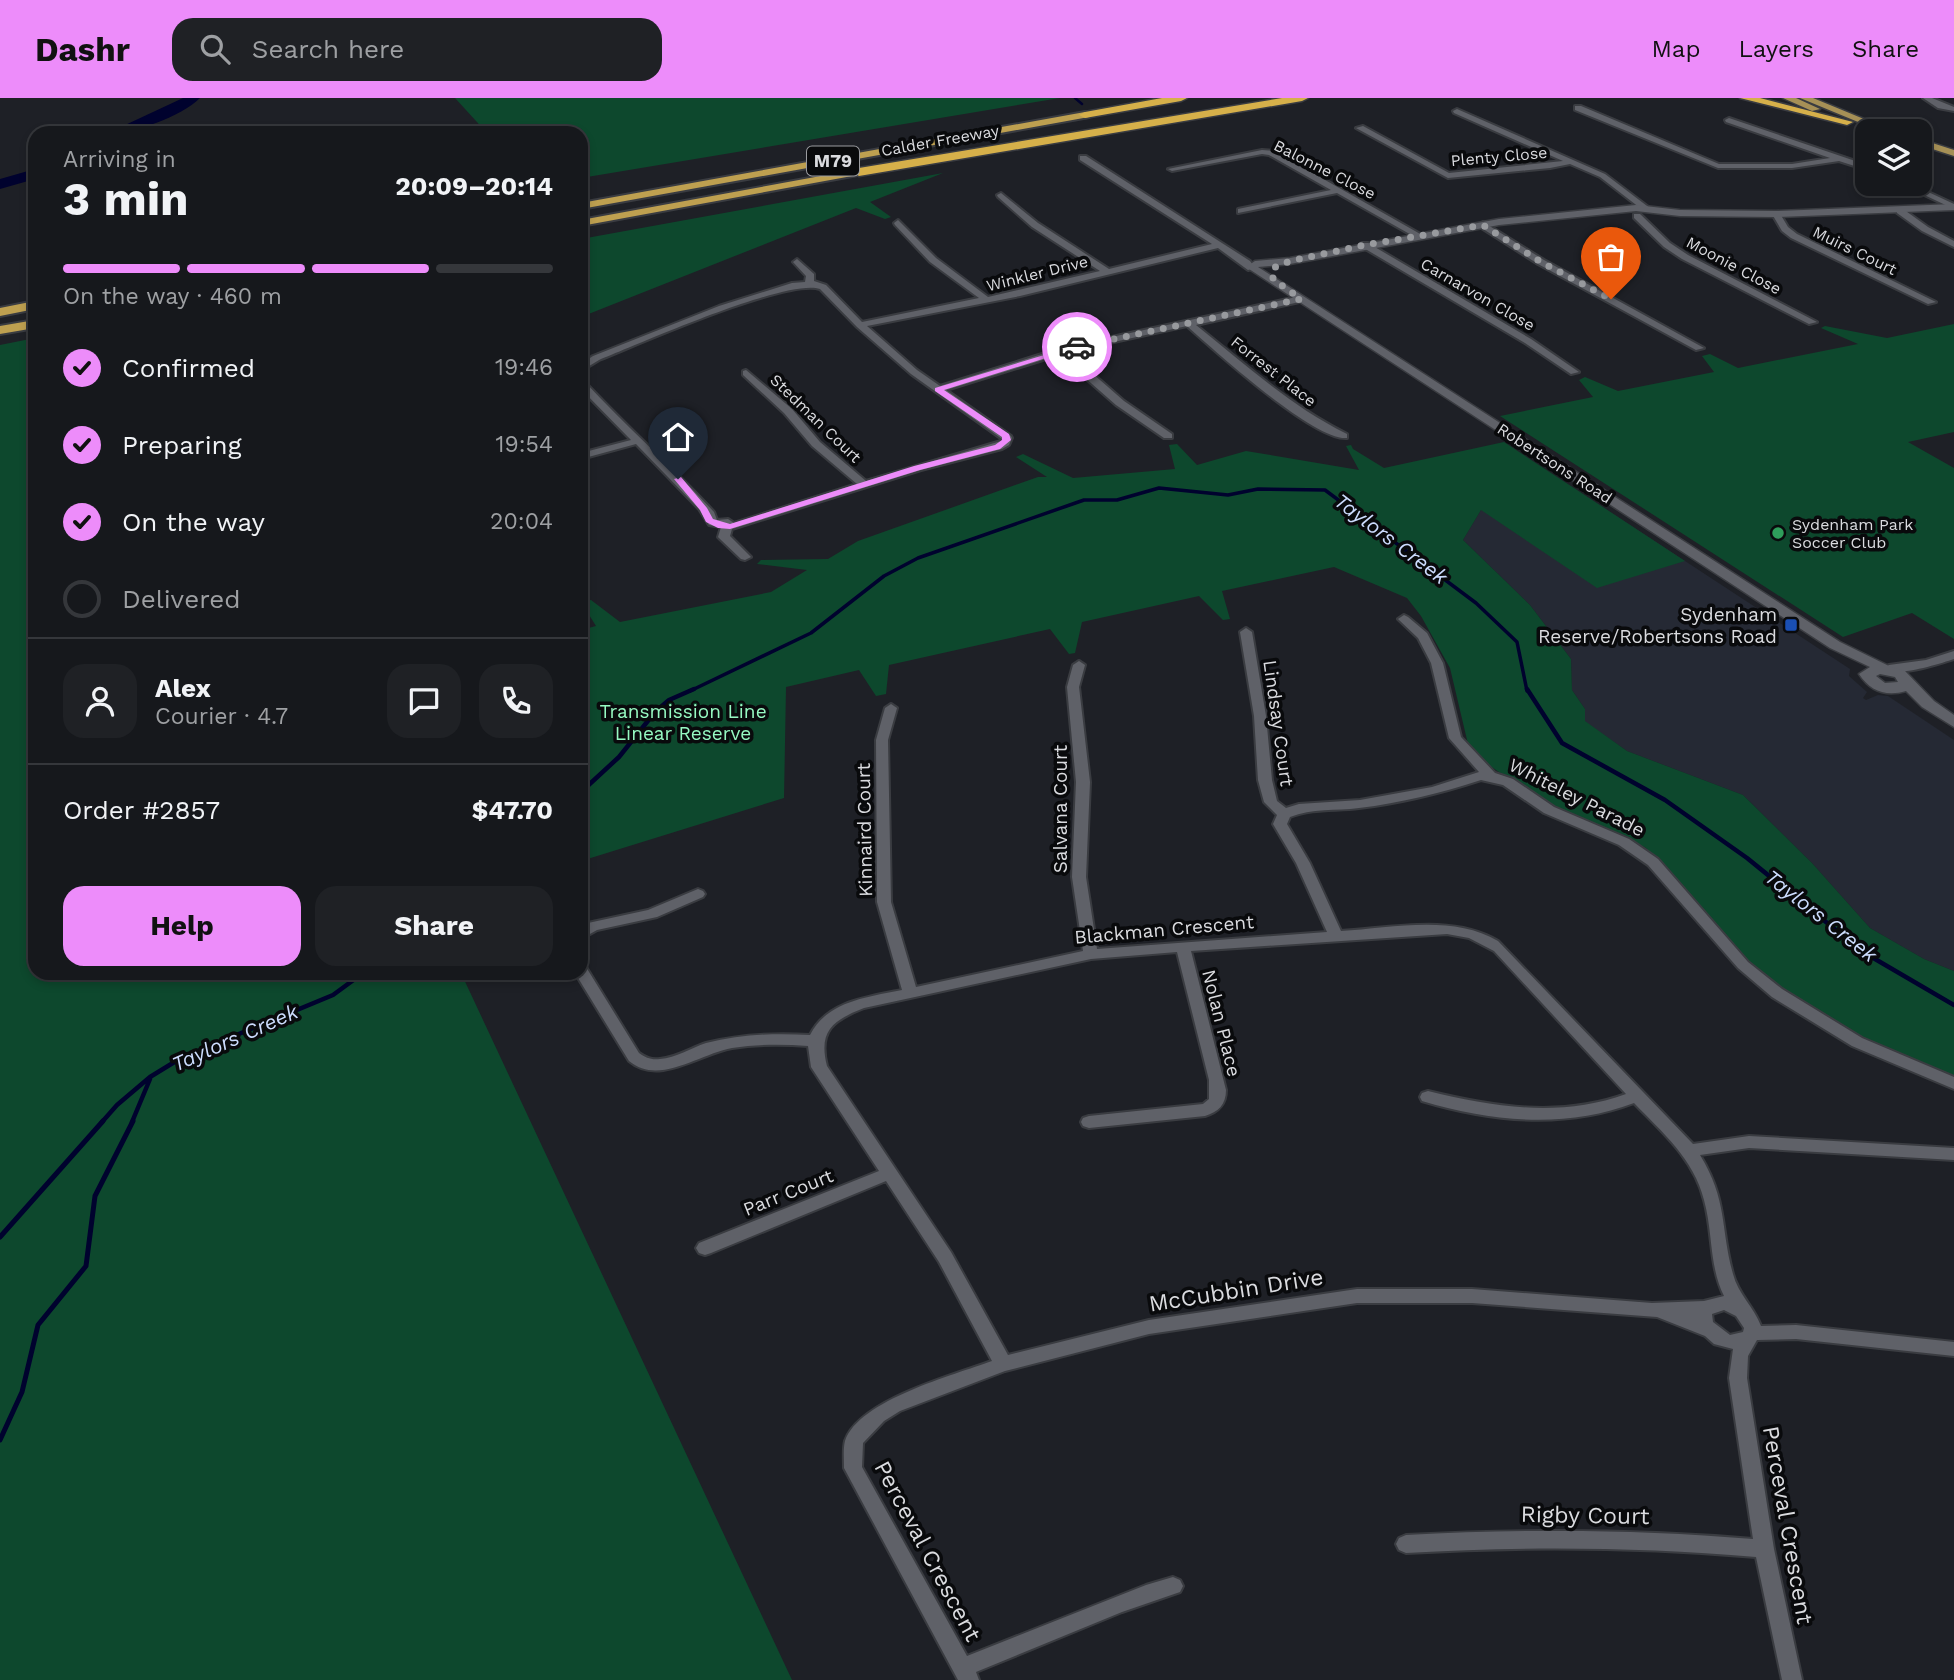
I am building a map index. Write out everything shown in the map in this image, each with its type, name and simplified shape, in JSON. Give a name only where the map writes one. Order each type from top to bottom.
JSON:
[{"type":"highway","points":[[1085,115],[1165,98]]},
{"type":"highway","name":"Calder Freeway","points":[[588,205],[1181,98]]},
{"type":"highway","name":"Calder Freeway","points":[[588,222],[1263,98]]},
{"type":"highway","points":[[859,172],[1302,98]]},
{"type":"highway","points":[[1748,98],[1793,98]]},
{"type":"highway","points":[[1748,98],[1847,122]]},
{"type":"highway","points":[[0,312],[28,306]]},
{"type":"highway","points":[[0,330],[28,325]]},
{"type":"main road","points":[[1793,98],[1855,125]]},
{"type":"main road","points":[[1805,98],[1826,102],[1862,119]]},
{"type":"main road","points":[[1932,146],[1954,153]]},
{"type":"main road","points":[[1932,153],[1954,159]]},
{"type":"street","points":[[1927,98],[1941,106],[1954,109]]},
{"type":"street","points":[[1578,108],[1718,166],[1792,166],[1842,158]]},
{"type":"street","name":"Moonie Close","points":[[1457,111],[1492,130],[1597,173],[1618,186],[1667,245],[1685,257],[1812,322]]},
{"type":"street","points":[[1729,120],[1855,163]]},
{"type":"street","name":"Plenty Close","points":[[1360,128],[1448,176],[1569,162]]},
{"type":"street","name":"Balonne Close","points":[[1172,169],[1268,152],[1418,235]]},
{"type":"street","points":[[1083,158],[1235,256],[1265,270],[1290,261],[1418,235],[1600,212],[1776,214],[1954,207]]},
{"type":"street","points":[[1241,211],[1336,191]]},
{"type":"street","points":[[1001,195],[1035,225],[1106,271]]},
{"type":"street","points":[[1931,196],[1954,207]]},
{"type":"street","points":[[1900,211],[1925,229],[1954,244]]},
{"type":"street","name":"Muirs Court","points":[[1776,214],[1785,229],[1800,239],[1931,302]]},
{"type":"street","points":[[898,223],[933,260],[987,300]]},
{"type":"street","points":[[1483,225],[1541,262],[1699,348]]},
{"type":"street","name":"Winkler Drive","points":[[860,325],[987,300],[1219,245]]},
{"type":"street","name":"Carnarvon Close","points":[[1365,245],[1528,341],[1574,372]]},
{"type":"street","points":[[797,262],[811,276],[809,285]]},
{"type":"street","name":"Robertsons Road","points":[[1265,270],[1301,299],[1835,645],[1900,674],[1907,682]]},
{"type":"street","points":[[588,367],[612,352],[706,313],[786,288],[809,285],[826,292],[893,356],[937,390],[1002,432],[1003,439],[1001,445],[758,518],[727,524],[709,520],[704,509],[673,473],[610,415],[588,384]]},
{"type":"street","points":[[937,390],[1061,351],[1191,325],[1301,299]]},
{"type":"street","name":"Forrest Place","points":[[1191,325],[1275,395],[1299,412],[1343,436]]},
{"type":"street","points":[[1061,351],[1120,403],[1168,436]]},
{"type":"street","name":"Stedman Court","points":[[746,373],[783,405],[816,444],[865,485]]},
{"type":"street","points":[[588,454],[637,441]]},
{"type":"street","points":[[727,524],[724,534],[727,541],[745,557]]},
{"type":"street","points":[[1404,619],[1423,636],[1433,654],[1455,738],[1490,776]]},
{"type":"street","name":"Lindsay Court","points":[[1247,632],[1260,716],[1265,780],[1272,802],[1284,814]]},
{"type":"street","name":"Robertsons Road","points":[[1835,645],[1874,683],[1891,689]]},
{"type":"street","points":[[1867,674],[1928,663],[1954,655]]},
{"type":"street","points":[[1891,689],[1902,688],[1928,663]]},
{"type":"street","name":"Salvana Court","points":[[1079,665],[1073,687],[1083,782],[1079,877],[1091,954]]},
{"type":"street","points":[[1907,682],[1938,712]]},
{"type":"street","points":[[1891,689],[1954,722]]},
{"type":"street","name":"Kinnaird Court","points":[[891,708],[882,740],[884,902],[910,992]]},
{"type":"street","name":"Whiteley Parade","points":[[1284,814],[1299,808],[1360,804],[1434,792],[1480,776],[1508,782],[1549,810],[1608,834],[1639,851],[1653,862],[1743,965],[1777,993],[1857,1042],[1954,1083]]},
{"type":"street","points":[[1284,814],[1280,824],[1303,863],[1336,937]]},
{"type":"street","points":[[588,929],[652,914],[698,894]]},
{"type":"street","name":"Blackman Crescent","points":[[814,1041],[830,1019],[843,1010],[910,992],[1091,954],[1460,929],[1499,948],[1689,1151],[1702,1170],[1712,1195],[1723,1278],[1748,1325]]},
{"type":"street","name":"Nolan Place","points":[[1089,1122],[1205,1110],[1217,1102],[1220,1095],[1217,1080],[1182,947]]},
{"type":"street","points":[[586,980],[634,1058],[649,1065],[664,1064],[741,1041],[776,1038],[814,1041],[814,1053],[819,1067],[945,1258],[1003,1364]]},
{"type":"street","points":[[1428,1097],[1489,1110],[1551,1116],[1595,1111],[1636,1097]]},
{"type":"street","points":[[1689,1151],[1749,1142],[1954,1154]]},
{"type":"street","name":"Parr Court","points":[[705,1248],[888,1174]]},
{"type":"street","points":[[1710,1333],[1702,1318],[1708,1307],[1717,1299],[1723,1278]]},
{"type":"street","name":"McCubbin Drive","points":[[854,1442],[866,1424],[877,1415],[961,1378],[1003,1364],[1149,1327],[1357,1296],[1472,1296],[1652,1310],[1708,1307],[1724,1303],[1748,1325],[1729,1342],[1652,1310]]},
{"type":"street","points":[[1748,1325],[1954,1349]]},
{"type":"street","name":"Perceval Crescent","points":[[1748,1325],[1741,1346],[1738,1378],[1764,1549],[1792,1680]]},
{"type":"street","name":"Perceval Crescent","points":[[1710,1333],[1722,1346],[1738,1378]]},
{"type":"street","name":"Perceval Crescent","points":[[854,1442],[853,1468],[966,1673]]},
{"type":"street","name":"Rigby Court","points":[[1406,1545],[1578,1537],[1764,1549]]},
{"type":"street","points":[[966,1673],[1074,1620],[1173,1586]]},
{"type":"shaded area","points":[[1569,485],[1850,669],[1849,676],[1867,692],[1863,698],[1866,700],[1878,695],[1888,696],[1954,740],[1954,971],[1924,959],[1870,928],[1812,863],[1743,795],[1627,751],[1584,721],[1585,709],[1572,690],[1571,659],[1530,605],[1463,540],[1481,510]]},
{"type":"green space","points":[[455,98],[1060,98],[588,177],[588,126],[481,126]]},
{"type":"green space","points":[[943,173],[870,202],[891,217],[885,219],[856,208],[588,314],[588,238]]},
{"type":"green space","points":[[1954,324],[1954,432],[1908,442],[1954,468],[1954,639],[1912,613],[1843,637],[1500,416],[1593,397],[1579,380],[1585,377],[1618,391],[1714,372],[1702,356],[1710,354],[1738,368],[1858,344],[1821,328],[1825,326],[1887,338]]},
{"type":"green space","points":[[28,339],[28,980],[464,980],[792,1680],[0,1680],[0,345]]},
{"type":"green space","name":"Transmission Line Linear Reserve","points":[[1504,442],[1685,561],[1597,588],[1481,510],[1463,540],[1530,605],[1571,659],[1572,690],[1585,709],[1585,721],[1627,751],[1743,795],[1812,863],[1870,928],[1924,959],[1954,971],[1954,1077],[1860,1037],[1786,994],[1756,969],[1646,848],[1618,833],[1544,802],[1487,764],[1468,744],[1450,668],[1421,616],[1407,598],[1334,567],[1222,591],[1230,619],[1223,620],[1199,596],[1082,622],[1075,653],[1069,654],[1050,629],[889,665],[886,694],[876,696],[859,670],[786,687],[784,798],[588,859],[588,628],[596,626],[588,613],[588,601],[591,600],[620,622],[771,592],[807,570],[757,564],[761,560],[828,559],[858,541],[1038,477],[1047,477],[1016,457],[1023,454],[1073,478],[1175,469],[1169,445],[1177,444],[1197,465],[1246,451],[1359,470],[1346,446],[1351,445],[1353,449],[1384,468]]},
{"type":"waterway","points":[[132,126],[170,111],[193,98]]},
{"type":"waterway","points":[[1075,98],[1082,104]]},
{"type":"waterway","points":[[0,184],[28,176]]},
{"type":"waterway","name":"Taylors Creek","points":[[690,691],[811,633],[884,576],[918,558],[1084,500],[1117,500],[1159,488],[1228,495],[1258,489],[1325,490],[1476,603],[1517,642],[1527,691]]},
{"type":"waterway","name":"Taylors Creek","points":[[588,786],[619,757],[655,712],[669,700],[694,689]]},
{"type":"waterway","name":"Taylors Creek","points":[[1527,689],[1562,743],[1665,800],[1747,858],[1863,952],[1954,1005]]},
{"type":"waterway","name":"Taylors Creek","points":[[102,1122],[117,1105],[150,1077],[181,1058],[333,995],[353,980]]},
{"type":"waterway","points":[[132,1122],[150,1079]]},
{"type":"waterway","name":"Taylors Creek","points":[[0,1237],[103,1121]]},
{"type":"waterway","points":[[0,1440],[22,1392],[38,1325],[86,1266],[95,1196],[133,1121]]},
{"type":"way so far","points":[[1077,347],[1191,325],[1301,299],[1273,279],[1273,268],[1290,261],[1378,242],[1483,225],[1541,262],[1611,299]]},
{"type":"place","name":"Sydenham Park Soccer Club","points":[[1778,533]]},
{"type":"place","name":"Sydenham Reserve/Robertsons Road","points":[[1791,625]]},
{"type":"route","points":[[678,479],[704,509],[709,520],[721,526],[730,526],[917,468],[998,447],[1007,440],[1002,432],[937,390],[1024,361],[1077,347]]}]
